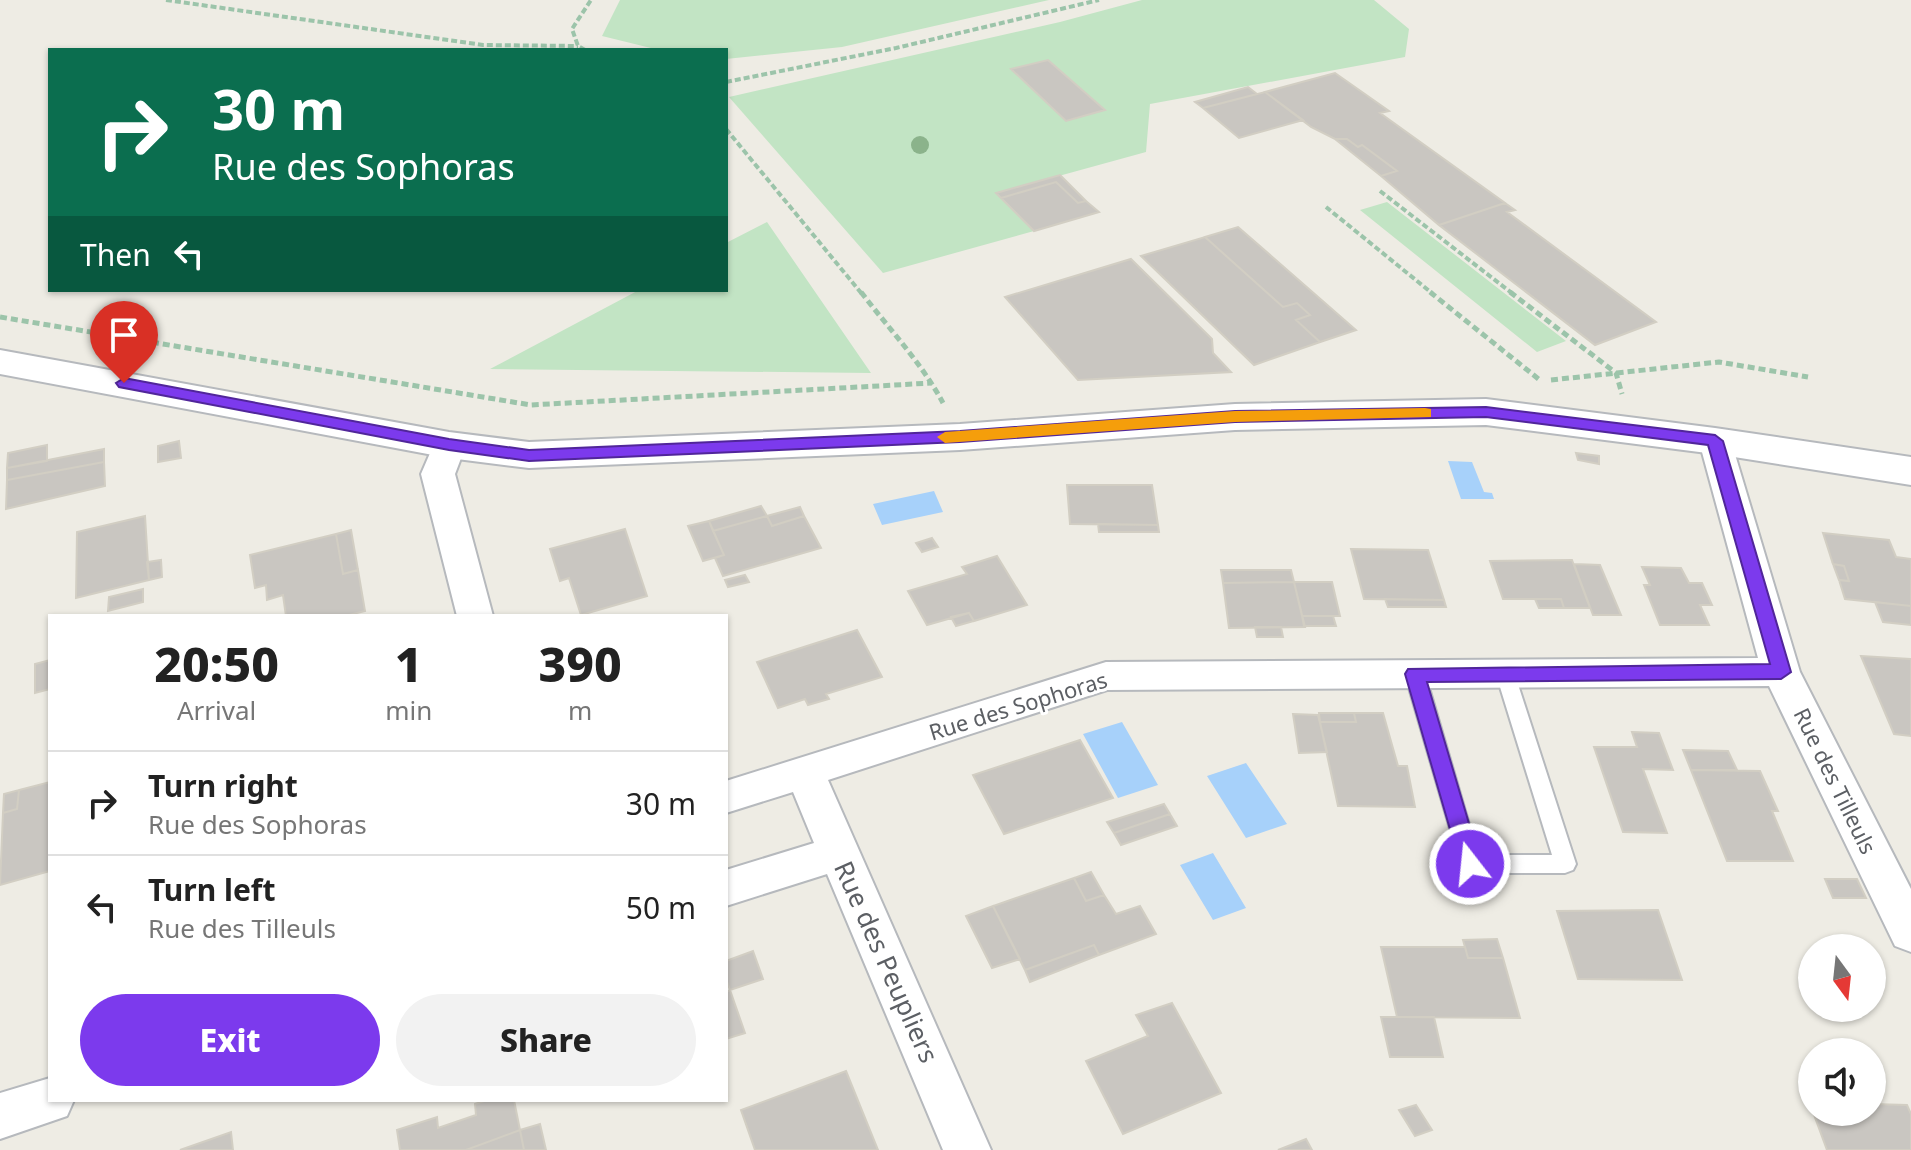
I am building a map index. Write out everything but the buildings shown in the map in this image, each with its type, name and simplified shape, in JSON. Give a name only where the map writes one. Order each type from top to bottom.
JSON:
[{"type":"street","points":[[0,362],[449,445],[529,455],[960,437],[1235,417],[1486,412],[1715,441],[1911,471]]},
{"type":"street","name":"Rue des Tilleuls","points":[[1715,441],[1781,672],[1911,933]]},
{"type":"street","points":[[449,445],[438,474],[474,614]]},
{"type":"street","name":"Rue des Sophoras","points":[[728,796],[1106,676],[1781,672]]},
{"type":"street","name":"Rue des Peupliers","points":[[805,773],[967,1150]]},
{"type":"street","points":[[728,887],[838,853]]},
{"type":"street","points":[[0,1116],[48,1101]]},
{"type":"lane","points":[[1415,674],[1470,864],[1565,864],[1506,674]]},
{"type":"path","points":[[166,0],[483,45],[582,48]]},
{"type":"path","points":[[578,46],[572,29],[591,0]]},
{"type":"path","points":[[728,82],[896,48],[1099,0]]},
{"type":"path","points":[[728,131],[837,261],[906,350],[923,366],[960,437]]},
{"type":"path","points":[[1380,191],[1616,373],[1624,399]]},
{"type":"path","points":[[1326,207],[1541,381],[1719,362],[1808,377]]},
{"type":"path","points":[[0,317],[531,405],[932,383]]},
{"type":"green space","points":[[620,0],[1049,0],[842,47],[728,59],[728,48],[651,48],[602,36]]},
{"type":"green space","points":[[1142,0],[1374,0],[1409,29],[1405,57],[1150,104],[1146,152],[997,193],[1034,231],[883,273],[729,97],[1060,22]]},
{"type":"green space","points":[[1387,202],[1566,341],[1537,352],[1360,210]]},
{"type":"green space","points":[[767,222],[871,373],[490,369],[635,292],[728,292],[728,242]]},
{"type":"water","points":[[1448,461],[1472,462],[1484,492],[1492,493],[1494,499],[1461,499]]},
{"type":"water","points":[[934,491],[943,512],[882,525],[873,504]]},
{"type":"water","points":[[1122,722],[1158,785],[1118,798],[1083,734]]},
{"type":"water","points":[[1246,763],[1287,824],[1246,838],[1207,776]]},
{"type":"water","points":[[1213,853],[1246,908],[1213,920],[1180,865]]},
{"type":"slow traffic","points":[[945,437],[1235,417],[1425,413]]},
{"type":"route","points":[[124,383],[449,445],[529,455],[960,437],[1235,417],[1486,412],[1715,441],[1781,672],[1415,674],[1470,864]]}]
